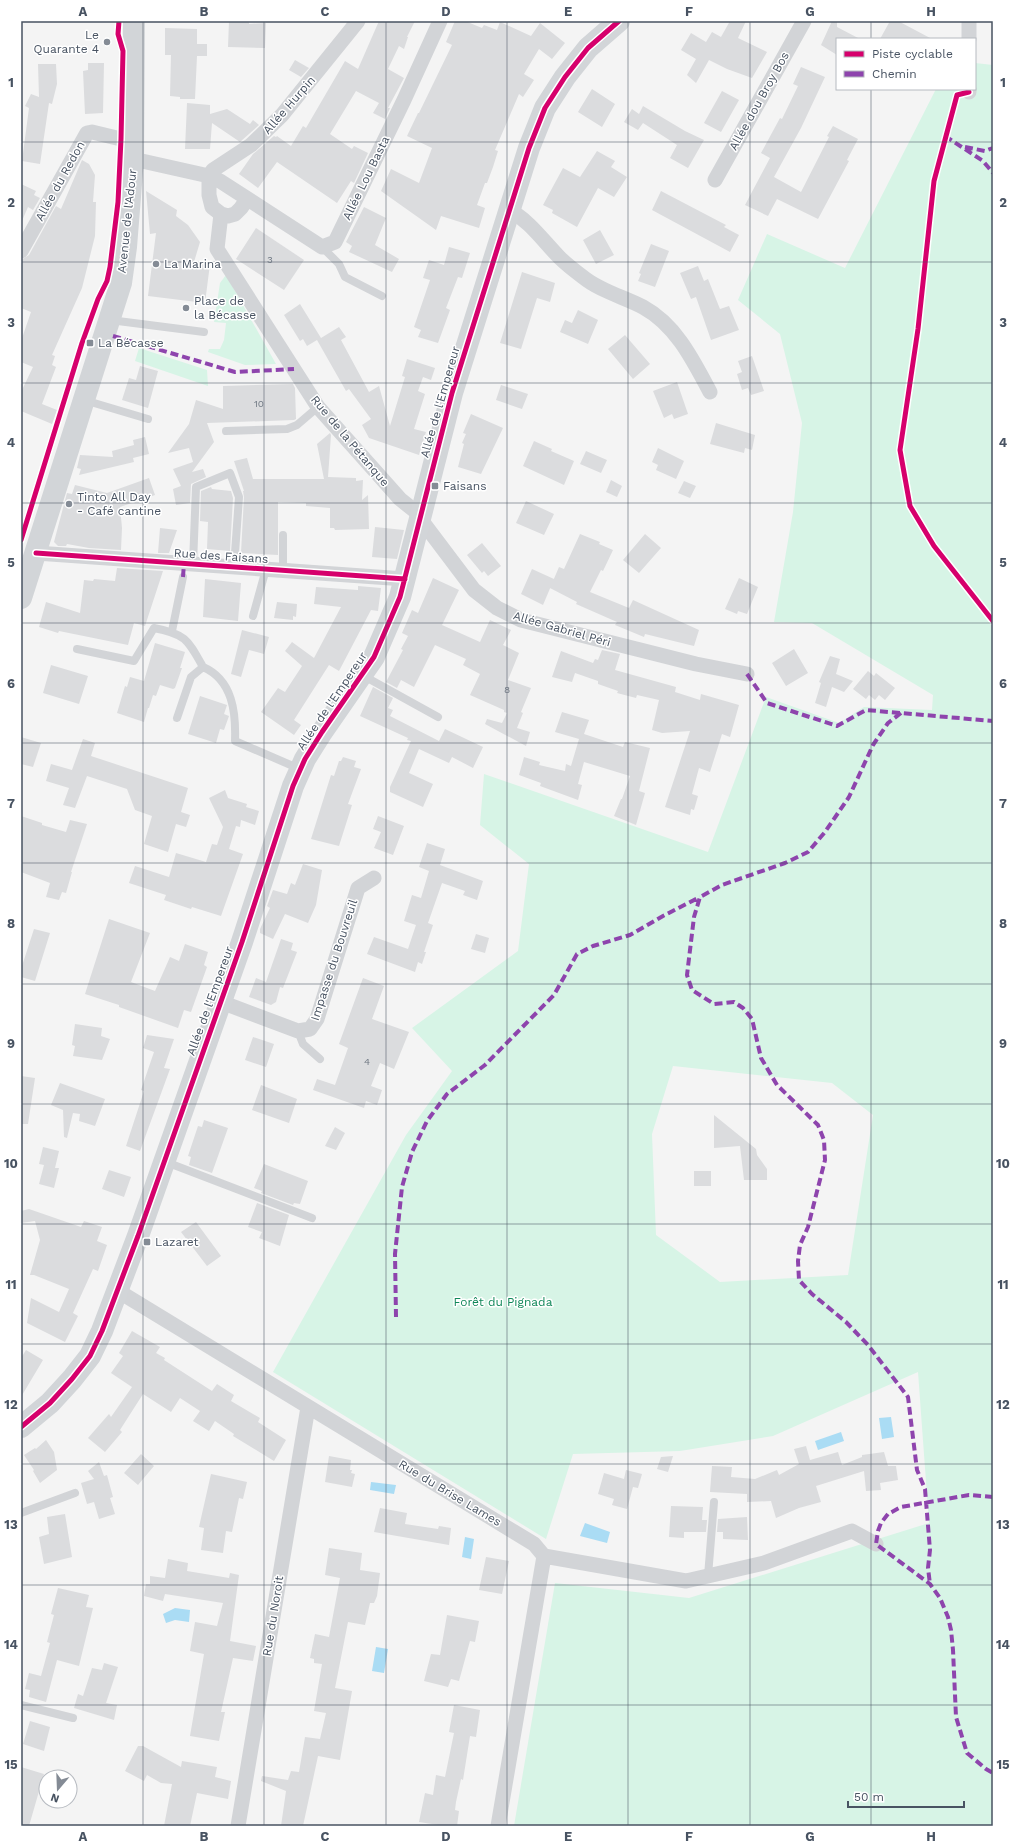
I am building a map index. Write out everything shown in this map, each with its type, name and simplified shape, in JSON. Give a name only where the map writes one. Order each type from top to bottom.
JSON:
[{"type":"street","name":"Avenue de l'Adour","points":[[21,598],[121,282],[126,247],[134,149],[134,21]]},
{"type":"street","name":"Allée Hurpin","points":[[209,176],[213,170],[251,146],[282,115],[358,21]]},
{"type":"street","name":"Allée Lou Basta","points":[[322,247],[335,242],[404,100],[440,21]]},
{"type":"street","name":"Allée de l'Empereur","points":[[21,1427],[50,1403],[90,1356],[118,1291],[242,942],[283,813],[300,770],[322,732],[374,657],[391,621],[405,579],[452,393],[528,148],[545,108],[565,77],[588,48],[619,21]]},
{"type":"street","name":"Allée dou Broy Bos","points":[[715,180],[804,21]]},
{"type":"street","points":[[969,38],[970,21]]},
{"type":"street","name":"Allée du Redon","points":[[21,251],[87,133],[92,132],[121,139],[134,149]]},
{"type":"street","points":[[134,149],[220,181],[322,247]]},
{"type":"street","points":[[209,176],[209,195],[212,207],[221,214],[228,216],[235,214],[248,199]]},
{"type":"street","points":[[509,210],[527,224],[561,258],[585,279],[643,308],[666,324],[689,353],[710,392]]},
{"type":"street","name":"Rue de la Pétanque","points":[[221,214],[217,250],[318,407],[400,499],[420,515]]},
{"type":"street","name":"Allée Gabriel Péri","points":[[420,515],[425,525],[474,590],[497,608],[521,620],[696,664],[746,674]]},
{"type":"street","name":"Rue des Faisans","points":[[36,553],[405,579]]},
{"type":"street","name":"Impasse du Bouvreuil","points":[[221,1002],[298,1031],[310,1029],[317,1020],[358,888],[374,878]]},
{"type":"street","name":"Rue du Brise Lames","points":[[118,1291],[534,1544],[544,1556]]},
{"type":"street","name":"Rue du Noroit","points":[[238,1826],[308,1407]]},
{"type":"street","points":[[498,1826],[544,1556],[686,1581],[764,1562],[852,1531],[876,1544]]},
{"type":"lane","points":[[322,247],[339,264],[345,277],[382,296]]},
{"type":"lane","points":[[109,320],[204,332]]},
{"type":"lane","points":[[83,399],[148,419]]},
{"type":"lane","points":[[226,431],[287,429],[297,425],[318,407]]},
{"type":"lane","points":[[193,564],[196,487],[230,473],[239,497],[234,567]]},
{"type":"lane","points":[[283,535],[283,570]]},
{"type":"lane","points":[[253,616],[266,569]]},
{"type":"lane","points":[[172,631],[183,577]]},
{"type":"lane","points":[[78,649],[134,661],[154,628],[172,631],[189,642],[203,668],[212,671],[223,682],[232,701],[236,719],[235,741],[300,770]]},
{"type":"lane","points":[[177,718],[191,677],[203,668]]},
{"type":"lane","points":[[362,675],[410,700],[416,706],[438,717]]},
{"type":"lane","points":[[298,1031],[303,1044],[320,1059]]},
{"type":"lane","points":[[165,1162],[312,1218]]},
{"type":"lane","points":[[21,1513],[75,1493]]},
{"type":"lane","points":[[708,1576],[714,1502]]},
{"type":"lane","points":[[21,1705],[73,1718]]},
{"type":"green space","name":"Forêt du Pignada","points":[[976,63],[993,65],[993,1826],[514,1826],[555,1583],[689,1598],[929,1523],[918,1372],[773,1436],[680,1451],[573,1454],[546,1539],[273,1372],[406,1135],[452,1071],[412,1028],[518,951],[529,864],[480,825],[484,774],[708,852],[766,697],[839,723],[864,707],[932,710],[933,695],[812,623],[774,622],[793,512],[802,423],[780,334],[738,300],[767,234],[845,268],[935,90],[976,90]],"holes":[[[673,1066],[832,1083],[873,1115],[848,1275],[720,1282],[656,1235],[652,1134]]]},
{"type":"green space","points":[[226,275],[276,364],[245,365],[208,352],[209,349],[220,349],[224,340],[226,323],[214,322],[220,283]]},
{"type":"green space","points":[[139,348],[207,370],[208,386],[135,361]]},
{"type":"water","points":[[891,1417],[894,1437],[882,1439],[879,1418]]},
{"type":"water","points":[[841,1432],[844,1441],[818,1450],[815,1441]]},
{"type":"water","points":[[371,1482],[396,1485],[394,1494],[370,1490]]},
{"type":"water","points":[[585,1523],[610,1532],[607,1543],[580,1536]]},
{"type":"water","points":[[465,1537],[474,1539],[471,1559],[462,1557]]},
{"type":"water","points":[[175,1608],[190,1610],[189,1622],[175,1620],[166,1623],[163,1614]]},
{"type":"water","points":[[376,1647],[388,1649],[384,1673],[372,1671]]},
{"type":"building","points":[[229,21],[249,21],[249,24],[266,23],[265,48],[228,47]]},
{"type":"building","points":[[379,21],[415,21],[407,37],[404,49],[399,46],[388,69],[404,78],[388,108],[390,108],[385,119],[373,113],[379,103],[356,91],[330,134],[352,149],[354,146],[368,153],[354,183],[351,181],[337,203],[277,162],[258,188],[239,174],[253,154],[274,136],[277,136],[291,146],[303,126],[306,128],[345,61],[358,69]]},
{"type":"building","points":[[455,21],[465,21],[482,28],[484,25],[497,30],[500,22],[531,36],[540,23],[565,43],[552,59],[539,49],[524,74],[534,80],[523,97],[519,94],[495,150],[498,151],[493,167],[477,205],[485,208],[479,228],[441,216],[436,230],[381,191],[391,169],[419,183],[432,148],[407,136],[452,45],[446,42]]},
{"type":"building","points":[[730,21],[746,21],[738,38],[767,52],[752,78],[727,69],[709,60],[696,83],[687,75],[696,59],[681,50],[691,33],[706,42],[712,32],[721,37]]},
{"type":"building","points":[[832,21],[837,21],[837,27],[858,38],[836,38],[836,54],[821,45]]},
{"type":"building","points":[[890,21],[898,21],[930,38],[881,38]]},
{"type":"building","points":[[165,28],[197,29],[197,44],[207,44],[207,56],[197,56],[195,99],[180,99],[180,97],[170,96],[171,55],[165,55]]},
{"type":"building","points":[[295,60],[309,68],[301,77],[289,70]]},
{"type":"building","points":[[88,63],[104,63],[103,113],[85,114],[83,71],[88,70]]},
{"type":"building","points":[[38,64],[56,64],[57,84],[52,104],[49,103],[40,164],[22,161],[29,108],[25,106],[31,94],[39,97]]},
{"type":"building","points":[[801,67],[825,77],[801,128],[774,177],[801,192],[833,126],[858,139],[847,160],[849,161],[818,219],[777,199],[768,216],[745,205],[770,158],[761,153],[780,118],[782,119],[798,86],[793,84]]},
{"type":"building","points":[[592,89],[615,104],[602,127],[578,112]]},
{"type":"building","points":[[722,91],[739,100],[721,132],[704,123]]},
{"type":"building","points":[[187,103],[210,105],[210,114],[227,109],[250,124],[253,120],[259,125],[240,142],[212,123],[210,149],[185,149]]},
{"type":"building","points":[[643,106],[685,131],[704,140],[688,168],[670,158],[677,145],[643,123],[638,130],[624,122],[632,109],[639,114]]},
{"type":"building","points":[[597,151],[615,161],[611,167],[627,177],[614,197],[598,188],[577,227],[552,213],[553,210],[543,205],[563,168],[580,177]]},
{"type":"building","points":[[82,160],[89,164],[95,175],[93,202],[96,202],[95,236],[82,288],[52,355],[55,356],[52,365],[56,367],[42,404],[57,410],[52,424],[21,411],[21,392],[33,367],[21,362],[21,341],[31,312],[21,308],[21,260],[29,255],[56,206],[61,209]]},
{"type":"building","points":[[21,184],[36,191],[34,195],[40,198],[33,210],[28,207],[21,223]]},
{"type":"building","points":[[146,191],[177,210],[176,216],[188,225],[200,242],[194,262],[210,264],[205,303],[148,296],[156,233],[150,234]]},
{"type":"building","points":[[661,191],[726,225],[724,227],[739,235],[730,252],[652,210]]},
{"type":"building","points":[[364,207],[386,218],[375,245],[399,259],[392,272],[349,252],[352,246],[346,242]]},
{"type":"building","points":[[256,228],[304,260],[284,290],[236,259]]},
{"type":"building","points":[[600,230],[614,255],[596,264],[583,240]]},
{"type":"building","points":[[651,244],[669,251],[655,287],[638,281],[641,274],[639,273]]},
{"type":"building","points":[[449,247],[470,253],[462,278],[458,277],[446,308],[450,310],[438,343],[418,337],[421,330],[414,327],[430,280],[423,278],[429,260],[444,265]]},
{"type":"building","points":[[698,266],[704,281],[708,279],[720,309],[729,306],[739,330],[711,340],[696,297],[691,299],[680,273]]},
{"type":"building","points":[[522,272],[555,283],[550,302],[537,298],[521,349],[500,343]]},
{"type":"building","points":[[300,304],[321,338],[339,327],[346,337],[341,340],[369,392],[379,386],[390,426],[405,377],[402,376],[407,359],[435,368],[431,380],[423,377],[418,391],[425,394],[414,429],[426,432],[419,455],[369,438],[362,425],[371,419],[349,389],[346,391],[317,340],[307,346],[303,339],[300,341],[284,315]]},
{"type":"building","points":[[578,310],[598,320],[588,344],[560,332],[565,320],[572,323]]},
{"type":"building","points":[[625,335],[650,364],[633,379],[608,349]]},
{"type":"building","points":[[752,356],[764,391],[751,395],[748,388],[742,390],[737,374],[742,372],[738,361]]},
{"type":"building","points":[[140,366],[158,371],[148,408],[122,400],[129,378],[136,380]]},
{"type":"building","points":[[677,382],[688,414],[674,419],[672,414],[664,418],[653,391]]},
{"type":"building","points":[[293,384],[295,388],[296,419],[294,420],[207,423],[214,442],[192,472],[203,469],[206,477],[191,484],[190,503],[176,505],[173,489],[181,486],[173,469],[193,462],[189,448],[168,453],[189,424],[196,400],[223,409],[223,386]]},
{"type":"building","points":[[501,385],[528,394],[522,409],[496,400]]},
{"type":"building","points":[[471,414],[503,428],[481,474],[458,467],[464,444],[462,443],[466,434],[463,433]]},
{"type":"building","points":[[716,423],[755,435],[752,450],[745,448],[744,453],[710,444]]},
{"type":"building","points":[[330,433],[328,477],[356,478],[356,481],[363,480],[362,500],[368,495],[369,529],[335,530],[334,528],[330,528],[330,508],[306,506],[306,503],[278,502],[278,555],[241,553],[244,491],[234,461],[247,458],[253,479],[324,479],[317,444]]},
{"type":"building","points":[[145,437],[149,454],[133,458],[134,462],[79,475],[81,469],[77,468],[80,455],[113,457],[112,451],[134,445],[133,440]]},
{"type":"building","points":[[534,441],[552,449],[551,451],[574,461],[564,485],[523,466]]},
{"type":"building","points":[[658,448],[684,461],[676,479],[656,470],[658,465],[652,462]]},
{"type":"building","points":[[586,451],[607,460],[601,473],[580,464]]},
{"type":"building","points":[[149,478],[155,495],[120,507],[122,528],[121,550],[89,548],[67,544],[66,546],[58,546],[54,542],[67,493],[72,494],[75,485],[107,493]]},
{"type":"building","points":[[611,480],[622,486],[617,497],[606,492]]},
{"type":"building","points":[[684,481],[696,486],[690,498],[678,493]]},
{"type":"building","points":[[211,487],[212,489],[231,491],[233,498],[230,551],[207,549],[208,522],[200,521],[201,491]]},
{"type":"building","points":[[526,501],[554,514],[544,535],[516,523]]},
{"type":"building","points":[[375,527],[404,530],[397,559],[372,557]]},
{"type":"building","points":[[160,528],[177,530],[169,553],[158,553]]},
{"type":"building","points":[[580,534],[600,542],[599,544],[613,550],[603,571],[601,570],[590,592],[629,608],[633,600],[699,630],[694,646],[645,634],[644,637],[615,625],[617,622],[576,604],[577,602],[550,588],[559,567],[564,569]]},
{"type":"building","points":[[645,534],[661,548],[639,573],[623,560]]},
{"type":"building","points":[[482,543],[501,566],[488,576],[484,571],[482,573],[467,555]]},
{"type":"building","points":[[117,568],[163,571],[145,626],[134,623],[128,645],[59,631],[58,633],[39,627],[46,602],[80,613],[84,580],[93,581],[94,579],[115,581]]},
{"type":"building","points":[[532,569],[554,579],[543,605],[521,594]]},
{"type":"building","points":[[433,578],[459,590],[442,625],[480,642],[490,620],[511,630],[503,645],[519,653],[508,680],[531,688],[521,712],[523,713],[517,728],[530,732],[526,746],[485,724],[487,719],[502,723],[507,713],[504,712],[504,710],[470,695],[480,674],[463,665],[466,659],[435,645],[414,687],[401,680],[397,688],[386,682],[403,650],[401,649],[408,636],[402,633],[412,610],[418,613]]},
{"type":"building","points":[[739,578],[758,587],[747,614],[738,611],[737,614],[725,609]]},
{"type":"building","points":[[205,579],[241,583],[238,621],[203,617]]},
{"type":"building","points":[[358,586],[381,588],[378,611],[371,610],[339,671],[329,665],[294,720],[301,725],[294,735],[261,712],[278,688],[285,692],[302,666],[285,651],[292,642],[314,658],[341,607],[314,604],[316,587],[358,590]]},
{"type":"building","points":[[277,602],[297,604],[296,617],[293,616],[293,620],[274,618]]},
{"type":"building","points":[[242,630],[269,637],[264,654],[249,650],[241,677],[231,674]]},
{"type":"building","points":[[155,643],[185,652],[180,668],[182,668],[175,688],[173,689],[160,685],[156,696],[153,695],[144,722],[117,713],[125,686],[127,687],[130,677],[144,681]]},
{"type":"building","points":[[794,649],[808,673],[786,686],[772,663]]},
{"type":"building","points":[[602,650],[620,654],[615,670],[676,687],[675,692],[700,700],[701,694],[739,705],[730,737],[722,734],[710,772],[699,768],[692,794],[698,796],[694,810],[691,809],[690,815],[665,807],[690,731],[662,733],[652,730],[659,700],[637,695],[636,698],[617,693],[618,691],[598,684],[598,681],[575,673],[572,682],[552,677],[561,651],[593,663],[595,659],[598,660]]},
{"type":"building","points":[[830,656],[840,659],[836,674],[853,681],[844,692],[832,687],[826,707],[815,703],[821,683],[819,682]]},
{"type":"building","points":[[51,665],[88,676],[79,704],[43,693]]},
{"type":"building","points":[[868,671],[874,676],[876,673],[895,688],[885,700],[879,695],[875,700],[869,695],[866,699],[853,689]]},
{"type":"building","points":[[373,687],[393,698],[388,708],[393,710],[390,716],[439,741],[445,729],[483,747],[473,768],[452,757],[449,763],[419,749],[409,773],[433,784],[423,807],[390,792],[390,787],[411,741],[407,740],[408,738],[360,716]]},
{"type":"building","points":[[200,696],[227,705],[224,714],[229,716],[224,730],[220,729],[216,743],[188,734]]},
{"type":"building","points":[[562,712],[589,720],[584,734],[623,747],[625,742],[650,748],[639,791],[645,793],[636,825],[614,816],[630,776],[584,762],[578,784],[582,785],[578,800],[540,786],[541,783],[519,775],[524,757],[540,762],[539,765],[565,771],[566,764],[571,766],[579,739],[555,732]]},
{"type":"building","points":[[21,737],[41,743],[33,767],[21,764]]},
{"type":"building","points":[[83,739],[95,743],[91,756],[188,788],[181,812],[190,815],[186,827],[176,824],[168,852],[144,844],[152,816],[135,810],[127,789],[87,776],[75,808],[63,805],[69,788],[46,781],[51,764],[72,770]]},
{"type":"building","points":[[343,757],[356,761],[354,767],[361,769],[348,804],[352,805],[339,846],[311,839],[331,775],[334,776],[339,761],[341,761]]},
{"type":"building","points":[[225,790],[228,798],[247,804],[246,807],[259,811],[255,825],[241,820],[240,827],[236,826],[229,849],[243,854],[221,916],[192,907],[191,909],[164,900],[166,895],[129,883],[135,866],[169,877],[176,853],[206,862],[212,844],[217,845],[223,827],[209,798]]},
{"type":"building","points":[[21,816],[42,823],[42,825],[66,832],[70,820],[87,824],[71,872],[66,893],[62,892],[59,900],[46,897],[50,883],[21,872]]},
{"type":"building","points":[[378,816],[404,826],[393,855],[374,848],[381,832],[373,829]]},
{"type":"building","points":[[427,843],[445,849],[440,865],[483,881],[477,900],[463,895],[465,891],[442,883],[428,923],[433,925],[424,952],[426,952],[422,964],[418,962],[415,972],[367,954],[374,937],[408,949],[416,925],[404,921],[412,895],[421,898],[429,871],[419,867]]},
{"type":"building","points":[[303,864],[322,870],[316,905],[308,923],[285,914],[273,939],[260,933],[260,929],[270,908],[267,906],[273,890],[287,894],[291,883],[295,885]]},
{"type":"building","points":[[109,919],[150,933],[131,982],[155,991],[170,957],[179,961],[185,944],[208,952],[204,965],[207,967],[191,1012],[184,1010],[178,1028],[119,1007],[119,1005],[85,994]]},
{"type":"building","points":[[34,929],[50,933],[35,981],[21,977],[21,969]]},
{"type":"building","points":[[476,934],[489,938],[485,953],[471,949]]},
{"type":"building","points":[[281,939],[293,943],[291,950],[297,952],[283,988],[280,987],[276,1002],[271,1005],[249,997],[256,978],[266,982]]},
{"type":"building","points":[[363,978],[384,986],[372,1019],[409,1032],[394,1069],[380,1063],[371,1086],[382,1090],[377,1105],[366,1101],[364,1108],[313,1090],[317,1079],[335,1085],[348,1048],[339,1044]]},
{"type":"building","points":[[75,1024],[102,1028],[101,1036],[110,1039],[102,1060],[73,1056],[75,1046],[72,1045]]},
{"type":"building","points":[[147,1035],[174,1039],[164,1068],[170,1069],[140,1151],[126,1146],[144,1091],[141,1090],[154,1052],[143,1048]]},
{"type":"building","points":[[253,1037],[274,1044],[266,1067],[245,1060]]},
{"type":"building","points":[[21,1076],[35,1078],[28,1124],[21,1124]]},
{"type":"building","points":[[60,1083],[105,1099],[95,1126],[79,1121],[80,1114],[73,1113],[67,1138],[64,1137],[63,1110],[51,1105]]},
{"type":"building","points":[[261,1085],[297,1099],[289,1123],[252,1110]]},
{"type":"building","points":[[714,1115],[756,1149],[757,1155],[767,1169],[767,1180],[744,1180],[740,1146],[714,1148]]},
{"type":"building","points":[[204,1120],[228,1128],[212,1173],[189,1165],[191,1157],[188,1156],[198,1126],[202,1127]]},
{"type":"building","points":[[335,1127],[345,1133],[336,1150],[325,1146]]},
{"type":"building","points":[[43,1147],[59,1151],[55,1168],[59,1168],[54,1188],[39,1184],[44,1165],[39,1164]]},
{"type":"building","points":[[264,1164],[308,1181],[300,1204],[294,1203],[293,1205],[261,1193],[262,1191],[254,1188]]},
{"type":"building","points":[[109,1170],[131,1177],[124,1197],[102,1189]]},
{"type":"building","points":[[694,1171],[711,1171],[711,1186],[694,1186]]},
{"type":"building","points":[[257,1203],[289,1215],[280,1246],[259,1238],[262,1232],[248,1227]]},
{"type":"building","points":[[29,1209],[81,1227],[84,1221],[102,1227],[97,1241],[107,1245],[98,1271],[93,1269],[73,1313],[78,1316],[65,1342],[27,1323],[31,1298],[59,1312],[69,1289],[34,1275],[30,1275],[40,1240],[35,1221],[21,1223],[21,1211]]},
{"type":"building","points":[[196,1222],[221,1256],[207,1266],[181,1232]]},
{"type":"building","points":[[132,1331],[160,1347],[156,1353],[165,1358],[164,1360],[212,1391],[217,1384],[234,1395],[231,1401],[260,1418],[258,1422],[286,1440],[274,1461],[233,1436],[234,1434],[215,1421],[209,1431],[193,1421],[200,1411],[180,1398],[171,1412],[143,1394],[120,1430],[122,1432],[105,1452],[88,1438],[109,1414],[111,1417],[132,1387],[111,1373],[123,1356],[119,1353]]},
{"type":"building","points":[[26,1350],[43,1360],[21,1397],[21,1358]]},
{"type":"building","points":[[46,1440],[54,1452],[57,1470],[40,1483],[33,1471],[34,1470],[24,1455],[35,1448],[36,1449]]},
{"type":"building","points":[[806,1446],[810,1460],[838,1452],[842,1465],[862,1457],[862,1455],[884,1452],[888,1466],[896,1466],[898,1480],[880,1483],[881,1490],[866,1491],[864,1471],[816,1486],[821,1502],[799,1508],[776,1518],[771,1501],[747,1502],[747,1494],[710,1492],[712,1466],[732,1467],[731,1477],[755,1479],[777,1470],[779,1475],[799,1464],[794,1449]]},
{"type":"building","points":[[141,1454],[154,1466],[138,1485],[124,1473]]},
{"type":"building","points":[[329,1456],[351,1460],[350,1470],[352,1470],[351,1473],[355,1474],[352,1487],[325,1482]]},
{"type":"building","points":[[673,1456],[668,1472],[657,1469],[661,1457]]},
{"type":"building","points":[[99,1462],[104,1476],[107,1475],[113,1497],[110,1498],[115,1514],[99,1519],[94,1502],[87,1504],[81,1483],[94,1479],[88,1471]]},
{"type":"building","points":[[626,1470],[642,1474],[638,1488],[633,1487],[627,1509],[612,1505],[614,1499],[598,1494],[604,1473],[624,1479]]},
{"type":"building","points":[[211,1474],[247,1482],[243,1499],[239,1498],[232,1532],[226,1531],[223,1553],[201,1550],[204,1528],[199,1527]]},
{"type":"building","points":[[671,1506],[703,1507],[702,1520],[707,1520],[706,1532],[684,1532],[684,1538],[669,1537]]},
{"type":"building","points":[[380,1508],[407,1513],[405,1524],[438,1529],[439,1526],[451,1528],[449,1545],[374,1532]]},
{"type":"building","points":[[65,1514],[72,1557],[44,1564],[39,1537],[49,1534],[47,1517]]},
{"type":"building","points":[[747,1517],[748,1540],[723,1539],[723,1532],[717,1532],[718,1519]]},
{"type":"building","points":[[329,1548],[362,1553],[360,1570],[380,1573],[377,1596],[374,1603],[370,1603],[365,1625],[348,1622],[335,1688],[352,1691],[340,1760],[318,1756],[303,1826],[281,1826],[286,1791],[261,1781],[262,1776],[288,1780],[291,1771],[299,1772],[305,1737],[320,1739],[326,1713],[314,1711],[322,1664],[314,1663],[314,1659],[310,1658],[315,1634],[329,1637],[340,1578],[325,1575]]},
{"type":"building","points":[[486,1557],[509,1561],[502,1594],[479,1590]]},
{"type":"building","points":[[168,1559],[188,1563],[187,1571],[229,1578],[230,1573],[239,1575],[230,1641],[256,1646],[253,1661],[233,1658],[221,1712],[225,1712],[219,1741],[190,1736],[204,1654],[190,1651],[195,1622],[217,1626],[223,1603],[165,1594],[163,1601],[144,1596],[146,1584],[150,1584],[150,1576],[165,1578]]},
{"type":"building","points":[[58,1588],[89,1595],[86,1607],[93,1608],[79,1666],[57,1660],[46,1702],[29,1697],[30,1690],[25,1689],[29,1673],[41,1676],[50,1643],[47,1642],[54,1615],[51,1614]]},
{"type":"building","points":[[447,1615],[479,1621],[475,1642],[470,1641],[459,1681],[451,1679],[448,1687],[424,1681],[431,1654],[440,1655]]},
{"type":"building","points":[[104,1663],[118,1667],[106,1703],[117,1705],[114,1720],[74,1708],[78,1694],[83,1696],[92,1668],[102,1670]]},
{"type":"building","points":[[454,1705],[480,1710],[476,1737],[470,1736],[463,1780],[461,1779],[456,1802],[455,1810],[459,1811],[457,1826],[445,1826],[419,1822],[425,1793],[433,1795],[436,1775],[445,1777],[454,1733],[449,1732]]},
{"type":"building","points":[[30,1721],[50,1727],[44,1751],[23,1744]]},
{"type":"building","points":[[138,1746],[143,1746],[181,1767],[182,1761],[217,1767],[215,1777],[231,1781],[228,1799],[197,1793],[190,1826],[164,1826],[172,1784],[161,1783],[147,1775],[144,1781],[125,1771]]},
{"type":"building","points":[[21,1767],[38,1772],[38,1795],[29,1826],[21,1826]]},
{"type":"marked path","points":[[945,136],[983,161],[993,173]]},
{"type":"marked path","points":[[965,147],[985,151],[993,148]]},
{"type":"marked path","points":[[113,336],[235,372],[294,369]]},
{"type":"marked path","points":[[183,577],[184,563]]},
{"type":"marked path","points":[[747,674],[767,703],[837,726],[866,710],[993,721]]},
{"type":"marked path","points":[[901,713],[888,723],[873,745],[849,797],[825,832],[808,852],[785,863],[722,885],[700,897],[694,917],[687,975],[692,990],[714,1004],[734,1002],[743,1008],[752,1019],[761,1058],[777,1085],[818,1125],[824,1140],[825,1160],[808,1227],[800,1245],[798,1261],[799,1280],[812,1294],[846,1322],[868,1345],[908,1397],[917,1470],[925,1489],[930,1550],[928,1568],[930,1584]]},
{"type":"marked path","points":[[396,1317],[395,1254],[402,1187],[412,1152],[427,1121],[447,1094],[485,1065],[554,995],[577,954],[593,946],[630,935],[700,897]]},
{"type":"marked path","points":[[993,1497],[969,1495],[901,1507],[888,1514],[881,1523],[876,1544],[930,1584],[940,1598],[948,1617],[951,1630],[956,1717],[967,1753],[993,1773]]},
{"type":"cycle path","points":[[21,540],[82,343],[98,299],[107,281],[110,267],[118,202],[121,139],[123,51],[118,34],[119,21]]},
{"type":"cycle path","points":[[21,1427],[50,1403],[72,1379],[90,1356],[102,1331],[138,1236],[242,942],[293,786],[305,759],[374,657],[400,597],[452,393],[529,148],[545,108],[565,77],[588,48],[619,21]]},
{"type":"cycle path","points":[[969,92],[957,95],[934,181],[918,329],[900,450],[910,506],[934,546],[993,621]]},
{"type":"cycle path","points":[[36,553],[405,579]]},
{"type":"place","name":"Le Quarante 4","points":[[107,42]]},
{"type":"place","name":"La Marina","points":[[156,264]]},
{"type":"place","name":"Place de la Bécasse","points":[[186,308]]},
{"type":"place","name":"La Bécasse","points":[[90,343]]},
{"type":"place","name":"Faisans","points":[[435,486]]},
{"type":"place","name":"Tinto All Day - Café cantine","points":[[69,504]]},
{"type":"place","name":"Lazaret","points":[[147,1242]]}]
